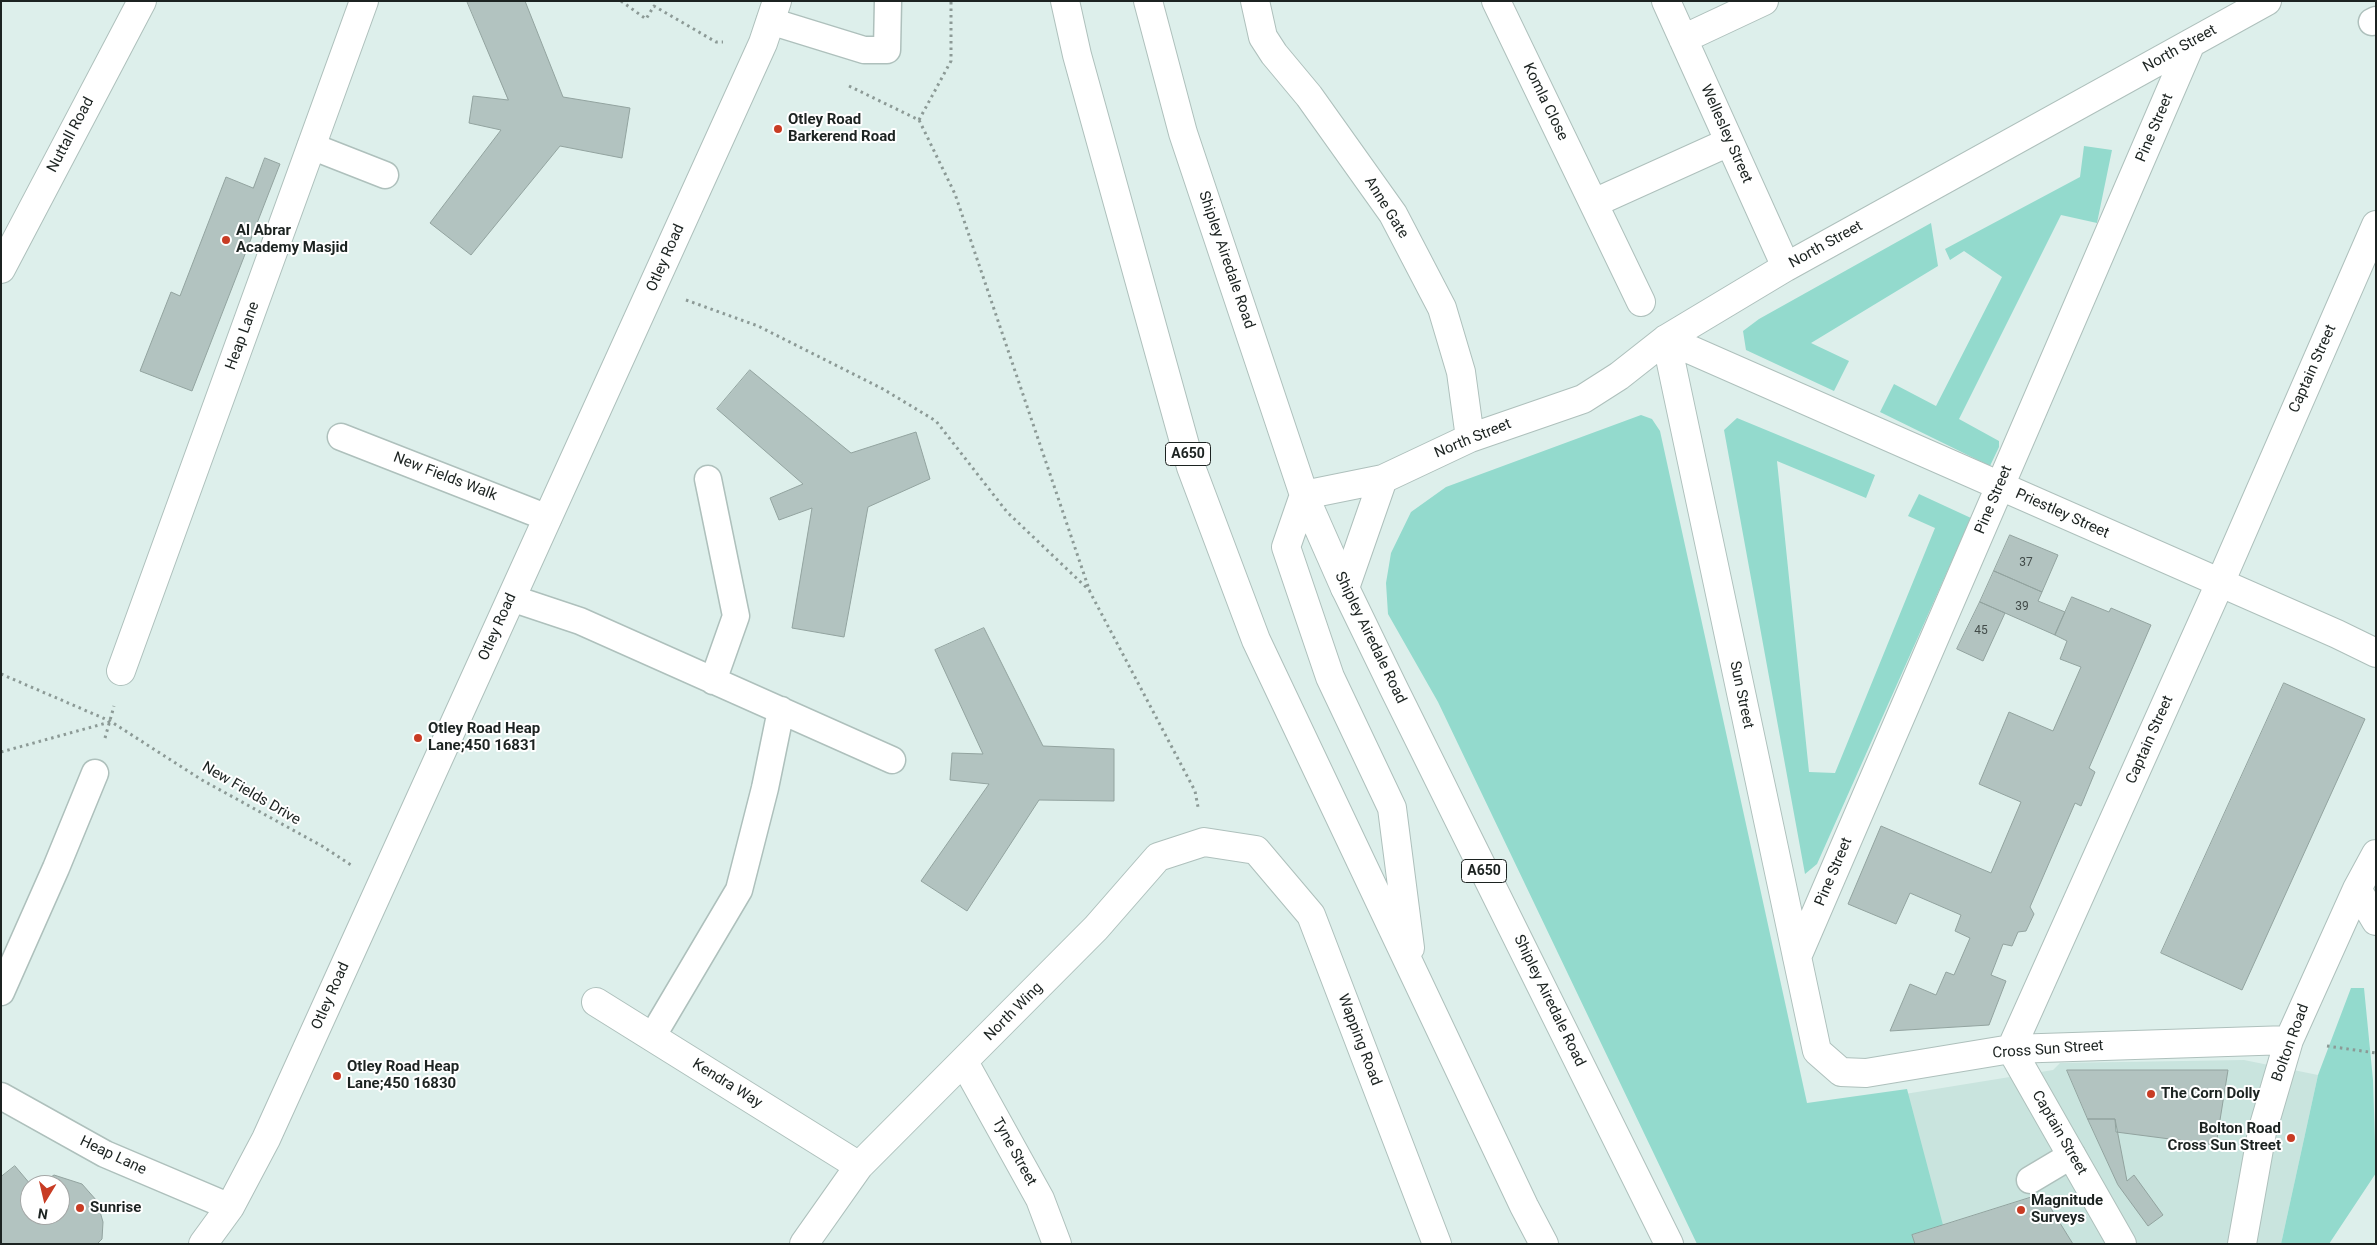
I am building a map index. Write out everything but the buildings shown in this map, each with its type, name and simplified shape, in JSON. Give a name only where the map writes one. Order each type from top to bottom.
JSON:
[{"type":"street","name":"Nuttall Road","points":[[1,269],[142,1]]},
{"type":"street","name":"Heap Lane","points":[[121,671],[364,1]]},
{"type":"street","name":"A650","points":[[1065,1],[1077,56],[1191,468],[1256,640],[1293,714],[1524,1206],[1544,1244]]},
{"type":"street","name":"Shipley Airedale Road","points":[[1148,1],[1183,133],[1304,495],[1345,588],[1669,1244]]},
{"type":"street","name":"Komla Close","points":[[1496,1],[1641,302]]},
{"type":"street","name":"Wellesley Street","points":[[1666,1],[1786,267]]},
{"type":"street","points":[[1683,39],[1764,1]]},
{"type":"street","name":"North Street","points":[[1304,495],[1383,479],[1470,438],[1583,399],[1619,376],[1666,339],[1786,267],[2267,1]]},
{"type":"street","name":"Anne Gate","points":[[1256,10],[1263,37],[1274,54],[1309,96],[1393,214],[1442,308],[1461,372],[1470,438]]},
{"type":"street","name":"Otley Road","points":[[203,1244],[230,1207],[266,1139],[652,289],[770,22]]},
{"type":"street","name":"Pine Street","points":[[1797,957],[2191,43]]},
{"type":"street","points":[[1594,203],[1729,142]]},
{"type":"street","name":"Captain Street","points":[[2122,1244],[2011,1049],[2220,583],[2376,225]]},
{"type":"street","name":"Priestley Street","points":[[1666,339],[2220,583],[2376,654]]},
{"type":"street","name":"Sun Street","points":[[1666,339],[1817,1051]]},
{"type":"street","points":[[1345,588],[1383,479]]},
{"type":"street","points":[[1304,495],[1286,547],[1330,677],[1392,808],[1413,973]]},
{"type":"street","name":"North Wing","points":[[804,1244],[859,1166],[1096,928],[1158,857],[1204,842],[1256,850]]},
{"type":"street","name":"Wapping Road","points":[[1256,850],[1311,915],[1437,1244]]},
{"type":"street","name":"Bolton Road","points":[[2242,1244],[2262,1132],[2289,1040],[2357,889],[2376,854]]},
{"type":"street","points":[[2357,889],[2376,921]]},
{"type":"street","name":"Kendra Way","points":[[596,1002],[859,1166]]},
{"type":"street","name":"Cross Sun Street","points":[[1817,1051],[1841,1072],[1866,1073],[2011,1049],[2289,1040]]},
{"type":"street","name":"Tyne Street","points":[[964,1062],[1040,1200],[1058,1244]]},
{"type":"lane","points":[[770,22],[864,50],[887,50],[888,1]]},
{"type":"lane","points":[[311,146],[385,175]]},
{"type":"lane","name":"New Fields Walk","points":[[341,436],[548,518]]},
{"type":"lane","points":[[708,479],[736,616],[713,680]]},
{"type":"lane","points":[[511,598],[580,621],[892,760]]},
{"type":"lane","points":[[652,1037],[740,890],[781,710]]},
{"type":"lane","points":[[1,992],[95,773]]},
{"type":"lane","name":"Heap Lane","points":[[1,1096],[105,1154],[230,1207]]},
{"type":"lane","points":[[2030,1180],[2072,1155]]},
{"type":"path","points":[[622,1],[646,19],[654,6],[716,42],[770,22]]},
{"type":"path","points":[[919,120],[951,61],[950,1]]},
{"type":"path","points":[[841,82],[919,120],[954,194],[1090,592],[1195,791],[1204,842]]},
{"type":"path","points":[[652,289],[758,326],[883,389],[936,421],[1007,512],[1090,592]]},
{"type":"path","name":"New Fields Drive","points":[[1,674],[110,721],[202,780],[322,846],[381,886]]},
{"type":"path","points":[[1,752],[110,721]]},
{"type":"path","points":[[2289,1040],[2376,1053]]},
{"type":"shaded area","points":[[2244,1060],[2318,1075],[2281,1244],[1915,1244],[1874,1099],[2053,1070],[2060,1063]]},
{"type":"green space","points":[[2084,146],[2112,150],[2097,223],[2061,215],[1959,419],[1999,441],[1999,447],[1990,466],[1880,412],[1894,384],[1936,406],[2002,277],[1964,251],[1950,260],[1945,249],[2080,177]]},
{"type":"green space","points":[[1931,223],[1938,266],[1811,343],[1849,361],[1834,391],[1746,350],[1743,331],[1759,319]]},
{"type":"green space","points":[[1641,415],[1652,419],[1660,431],[1807,1103],[1907,1089],[1943,1225],[1913,1235],[1915,1244],[1697,1244],[1438,702],[1388,614],[1386,583],[1391,553],[1411,512],[1446,487]]},
{"type":"green space","points":[[1737,418],[1875,475],[1866,498],[1777,461],[1809,772],[1835,773],[1935,528],[1908,516],[1919,494],[1971,518],[1817,864],[1805,874],[1724,430]]},
{"type":"green space","points":[[2351,988],[2364,988],[2373,1080],[2376,1173],[2329,1244],[2281,1244],[2318,1075]]},
{"type":"place","name":"Otley Road Barkerend Road","points":[[778,129]]},
{"type":"place","name":"Al Abrar Academy Masjid","points":[[226,240]]},
{"type":"place","name":"Otley Road Heap Lane;450 16831","points":[[418,738]]},
{"type":"place","name":"Otley Road Heap Lane;450 16830","points":[[337,1076]]},
{"type":"place","name":"The Corn Dolly","points":[[2151,1094]]},
{"type":"place","name":"Bolton Road Cross Sun Street","points":[[2291,1138]]},
{"type":"place","name":"Sunrise","points":[[80,1208]]},
{"type":"place","name":"Magnitude Surveys","points":[[2021,1210]]}]
